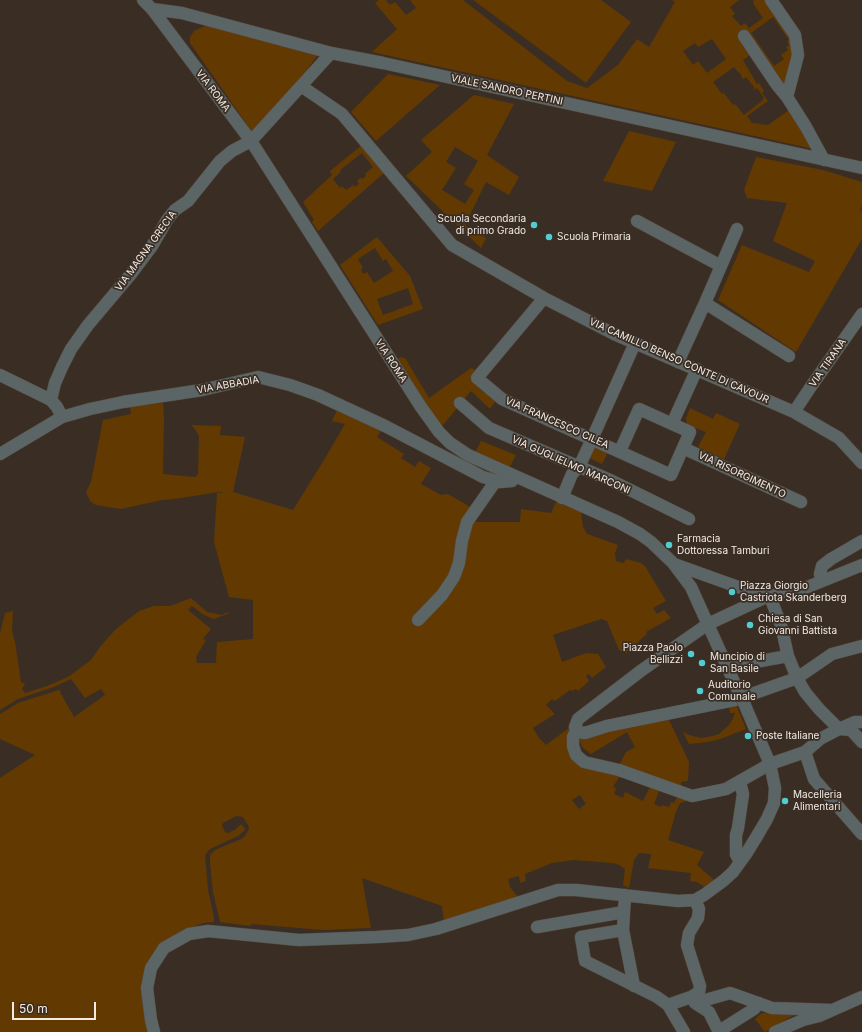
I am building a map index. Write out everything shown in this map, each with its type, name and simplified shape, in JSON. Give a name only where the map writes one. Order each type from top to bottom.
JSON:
[{"type":"street","name":"VIA ROMA","points":[[143,0],[152,9],[251,141],[421,407],[439,432],[450,443],[468,455],[618,522],[640,534],[651,542],[673,563],[691,587],[727,667],[744,697],[770,764],[775,788],[774,803],[767,819],[746,854],[733,872],[723,882],[695,900]]},
{"type":"street","points":[[771,0],[795,35],[798,55],[787,97]]},
{"type":"street","name":"VIALE SANDRO PERTINI","points":[[152,9],[182,13],[331,53],[383,63],[862,168]]},
{"type":"street","points":[[744,36],[777,85],[787,97],[824,160]]},
{"type":"street","name":"VIA MAGNA GRECIA","points":[[51,400],[55,383],[71,349],[88,325],[131,274],[152,246],[167,220],[176,210],[188,201],[220,161],[232,151],[251,141],[331,53]]},
{"type":"street","name":"VIA CAMILLO BENSO CONTE DI CAVOUR","points":[[301,86],[342,114],[452,245],[544,298],[634,343],[794,412],[839,438],[862,463]]},
{"type":"street","points":[[637,221],[721,266]]},
{"type":"street","points":[[678,362],[737,229]]},
{"type":"street","name":"VIA FRANCESCO CILEA","points":[[544,298],[477,378],[502,399],[620,451],[670,475],[683,448]]},
{"type":"street","points":[[705,303],[789,356]]},
{"type":"street","name":"VIA TIRANA","points":[[794,412],[862,314]]},
{"type":"street","points":[[562,498],[572,474],[579,467],[634,343]]},
{"type":"street","points":[[672,424],[697,369]]},
{"type":"street","points":[[0,375],[51,400],[57,407],[62,417]]},
{"type":"street","name":"VIA ABBADIA","points":[[0,454],[62,417],[122,402],[202,390],[258,377],[290,385],[318,395],[385,426],[482,477],[495,482]]},
{"type":"street","name":"VIA GUGLIELMO MARCONI","points":[[460,403],[489,428],[610,480],[689,519]]},
{"type":"street","points":[[620,451],[639,409],[690,432],[683,448]]},
{"type":"street","name":"VIA RISORGIMENTO","points":[[683,448],[801,502]]},
{"type":"street","points":[[418,620],[442,595],[454,577],[459,563],[462,541],[467,522],[495,482],[512,481],[515,477]]},
{"type":"street","points":[[822,581],[820,574],[822,566],[862,541]]},
{"type":"street","points":[[673,563],[768,597],[781,626],[788,656],[797,678],[805,692],[839,729],[851,730],[862,742]]},
{"type":"street","points":[[862,565],[805,588],[768,597],[708,624],[648,666],[578,719],[575,724],[579,732],[585,733],[607,726],[694,709],[744,697],[797,678],[832,654],[862,646]]},
{"type":"street","points":[[727,667],[788,656]]},
{"type":"street","points":[[577,730],[573,736],[573,746],[576,754],[584,762],[618,770],[692,796],[719,792],[740,782],[770,764],[805,752],[820,739],[839,729],[855,722],[862,722]]},
{"type":"street","points":[[805,752],[814,779],[862,834]]},
{"type":"street","points":[[740,782],[743,794],[736,835],[736,854],[740,862]]},
{"type":"street","points":[[154,1032],[147,988],[151,968],[164,948],[189,934],[208,931],[299,940],[408,935],[459,922],[558,890],[576,890],[678,900],[695,900],[699,909],[699,914],[696,922],[688,932],[687,945],[700,986],[693,1000]]},
{"type":"street","points":[[625,895],[623,930],[634,986]]},
{"type":"street","points":[[537,927],[624,912]]},
{"type":"street","points":[[623,930],[580,937],[585,961],[656,997],[668,1005],[684,1032]]},
{"type":"street","points":[[668,1005],[730,993],[772,1008],[832,1010]]},
{"type":"street","points":[[775,1032],[785,1026],[832,1010],[862,997]]},
{"type":"street","points":[[693,1000],[709,1012],[719,1031],[754,1009],[759,1003]]},
{"type":"shaded area","points":[[379,0],[386,0],[390,5],[395,2],[406,15],[416,8],[410,0],[463,0],[567,81],[587,88],[618,65],[637,39],[649,47],[675,2],[672,0],[739,0],[730,7],[735,14],[732,16],[741,26],[745,23],[749,28],[763,18],[753,3],[753,0],[766,0],[789,33],[793,57],[785,97],[814,149],[372,52],[397,29],[375,3]],"holes":[[[773,17],[789,40],[787,41],[789,45],[786,47],[788,50],[781,55],[784,59],[774,66],[751,33]],[[712,39],[726,59],[707,73],[698,61],[693,65],[683,51],[695,43],[698,47]],[[751,54],[789,110],[768,125],[752,123],[747,116],[768,101],[762,93],[764,91],[759,83],[757,84],[743,60]],[[734,67],[743,79],[746,77],[754,87],[754,90],[757,88],[764,98],[744,115],[735,104],[733,105],[724,93],[722,94],[713,82]]]},
{"type":"shaded area","points":[[473,0],[601,0],[631,22],[586,83]]},
{"type":"shaded area","points":[[205,26],[222,28],[320,52],[300,79],[253,133],[190,43],[190,37],[194,31]]},
{"type":"shaded area","points":[[388,74],[440,85],[376,141],[351,112]]},
{"type":"shaded area","points":[[474,95],[514,104],[487,155],[519,177],[509,195],[486,182],[465,225],[486,238],[481,248],[406,176],[432,152],[421,140]],"holes":[[[455,147],[478,161],[464,184],[474,190],[465,204],[442,190],[456,168],[446,162]]]},
{"type":"shaded area","points":[[629,131],[676,142],[652,191],[603,181]]},
{"type":"shaded area","points":[[362,145],[385,172],[318,231],[312,222],[314,220],[303,202],[332,175],[330,171]],"holes":[[[362,153],[373,167],[365,174],[366,176],[357,181],[359,184],[355,187],[353,185],[346,190],[342,186],[340,188],[333,179],[341,172],[340,170]]]},
{"type":"shaded area","points":[[756,157],[823,170],[862,182],[862,205],[860,210],[862,212],[862,239],[796,352],[718,300],[742,245],[809,272],[815,261],[773,241],[787,203],[747,198],[744,190]]},
{"type":"shaded area","points":[[377,237],[410,276],[423,309],[378,325],[340,265]],"holes":[[[375,248],[383,261],[386,259],[393,271],[374,283],[367,272],[363,274],[361,270],[363,268],[358,259]],[[408,288],[413,304],[383,315],[377,299]]]},
{"type":"shaded area","points":[[400,357],[405,358],[429,398],[471,368],[476,370],[470,379],[482,391],[496,400],[490,409],[471,391],[443,425],[434,420],[397,360]]},
{"type":"shaded area","points":[[163,403],[163,474],[197,476],[199,437],[196,430],[191,425],[221,426],[220,435],[245,437],[233,492],[293,510],[345,424],[332,421],[338,408],[391,431],[389,435],[381,431],[377,437],[404,454],[401,458],[415,467],[419,461],[431,468],[421,484],[441,495],[448,494],[472,508],[470,522],[520,522],[521,509],[551,513],[556,502],[581,512],[583,527],[587,534],[618,545],[615,553],[616,561],[624,563],[626,559],[641,563],[645,566],[666,601],[653,608],[657,614],[664,610],[671,618],[646,632],[647,634],[626,653],[619,650],[607,621],[601,619],[553,635],[562,662],[586,653],[598,654],[606,667],[592,678],[589,674],[586,676],[589,681],[578,691],[576,689],[572,691],[570,690],[555,701],[552,699],[546,705],[555,714],[533,728],[539,738],[546,745],[569,728],[569,735],[579,756],[621,774],[613,787],[616,788],[614,794],[623,798],[625,792],[643,801],[650,787],[659,791],[654,804],[661,807],[662,805],[669,807],[671,802],[674,803],[677,797],[690,800],[680,803],[668,840],[704,852],[697,865],[715,881],[706,888],[697,882],[690,881],[691,873],[648,868],[651,854],[639,853],[634,860],[629,888],[623,885],[625,869],[613,863],[573,860],[552,863],[525,874],[526,881],[520,883],[519,876],[508,879],[510,887],[518,897],[444,921],[442,906],[362,878],[371,928],[323,930],[251,924],[251,926],[220,922],[213,892],[210,855],[215,850],[245,836],[249,829],[248,825],[243,817],[236,816],[223,823],[222,826],[225,832],[228,833],[235,830],[241,824],[245,830],[238,836],[210,849],[205,856],[208,890],[214,922],[203,923],[182,931],[151,979],[154,1032],[0,1032],[0,778],[35,755],[0,739],[0,714],[18,703],[59,690],[61,691],[60,692],[74,717],[105,695],[101,689],[85,698],[71,679],[54,687],[18,699],[0,710],[0,634],[5,613],[13,611],[12,631],[21,682],[25,684],[22,689],[25,693],[68,677],[91,660],[115,630],[139,611],[154,606],[170,606],[191,598],[207,612],[221,615],[228,612],[229,613],[214,619],[204,615],[192,606],[188,610],[211,629],[203,639],[206,640],[196,657],[197,663],[216,663],[217,642],[253,639],[253,600],[229,597],[214,542],[217,493],[226,492],[219,492],[162,500],[121,509],[96,505],[91,502],[88,497],[86,492],[91,482],[103,420],[131,414],[130,407]],"holes":[[[580,795],[586,804],[579,809],[572,800]]]},
{"type":"shaded area","points":[[690,408],[713,419],[716,413],[740,424],[724,459],[698,447],[706,432],[687,425],[686,418]]},
{"type":"shaded area","points":[[481,441],[516,455],[509,468],[475,453]]},
{"type":"shaded area","points":[[596,447],[609,450],[602,464],[587,457]]},
{"type":"shaded area","points":[[736,704],[746,729],[708,742],[689,744],[683,732],[701,738],[719,734],[733,719],[735,713],[730,713],[729,707]]},
{"type":"shaded area","points":[[669,720],[689,762],[688,781],[681,782],[681,790],[618,767],[626,752],[635,747],[627,732],[591,754],[582,747],[579,739],[605,731],[648,722]]},
{"type":"shaded area","points":[[762,1013],[794,1015],[765,1032],[755,1019]]},
{"type":"place","name":"Scuola Secondaria di primo Grado","points":[[534,225]]},
{"type":"place","name":"Scuola Primaria","points":[[549,237]]},
{"type":"place","name":"Farmacia Dottoressa Tamburi","points":[[669,545]]},
{"type":"place","name":"Piazza Giorgio Castriota Skanderberg","points":[[732,592]]},
{"type":"place","name":"Chiesa di San Giovanni Battista","points":[[750,625]]},
{"type":"place","name":"Piazza Paolo Bellizzi","points":[[691,654]]},
{"type":"place","name":"Muncipio di San Basile","points":[[702,663]]},
{"type":"place","name":"Auditorio Comunale","points":[[700,691]]},
{"type":"place","name":"Poste Italiane","points":[[748,736]]},
{"type":"place","name":"Macelleria Alimentari","points":[[785,801]]}]
